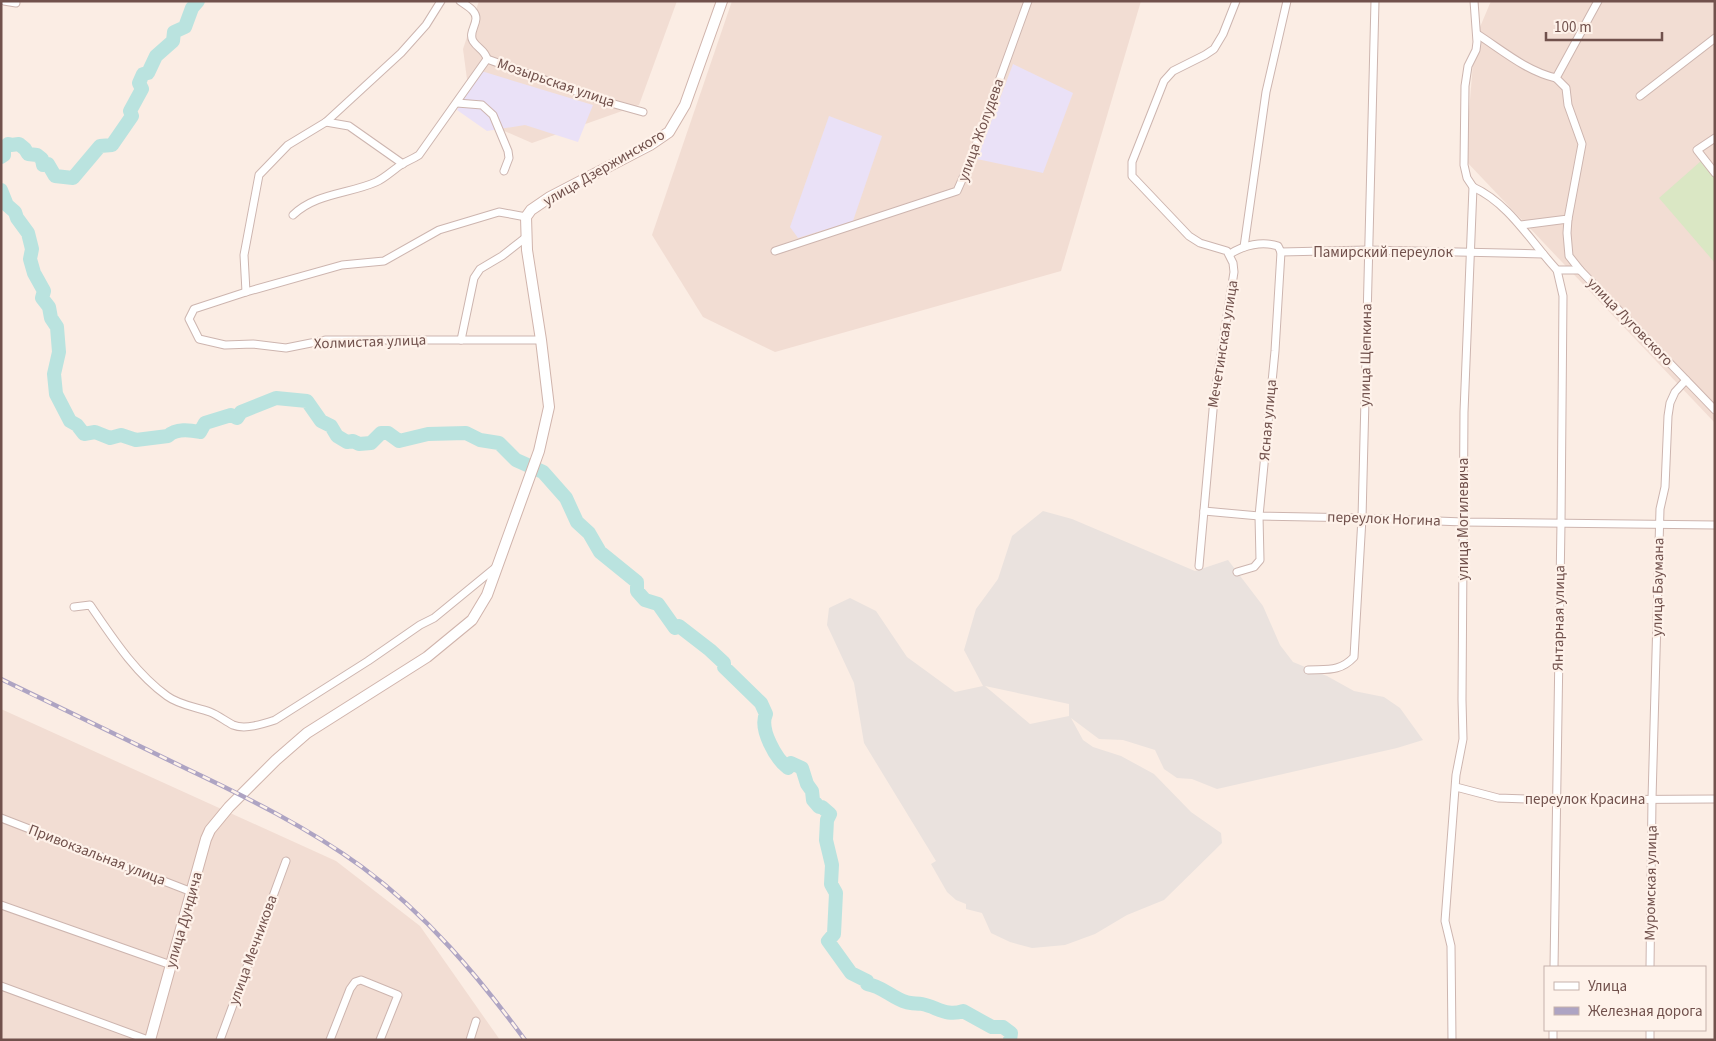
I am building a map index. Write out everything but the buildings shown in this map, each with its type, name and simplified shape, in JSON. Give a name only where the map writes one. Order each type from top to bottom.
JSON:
[{"type":"street","points":[[4,1],[16,3]]},
{"type":"street","points":[[441,1],[426,25],[401,53],[326,122],[288,145],[259,175],[244,255],[246,292],[342,265],[384,261],[439,230],[499,212],[526,217],[525,238],[541,340]]},
{"type":"street","points":[[460,1],[476,15],[477,20],[472,36],[473,41],[486,53],[488,59]]},
{"type":"street","name":"улица Дзержинского","points":[[526,217],[531,210],[550,197],[650,146],[669,132],[685,105],[722,1]]},
{"type":"street","name":"улица Жолудева","points":[[775,251],[956,191],[969,164],[1028,1]]},
{"type":"street","points":[[1230,254],[1223,249],[1200,243],[1189,236],[1132,176],[1132,162],[1164,81],[1173,71],[1214,49],[1223,34],[1236,1]]},
{"type":"street","points":[[1244,247],[1266,92],[1287,1]]},
{"type":"street","name":"улица Щепкина","points":[[1308,670],[1339,669],[1347,665],[1354,657],[1362,518],[1375,1]]},
{"type":"street","name":"улица Могилевича","points":[[1452,1040],[1451,946],[1445,921],[1456,775],[1463,739],[1464,412],[1473,187],[1467,178],[1464,165],[1465,86],[1468,66],[1476,50],[1477,34],[1474,1]]},
{"type":"street","points":[[1556,78],[1598,1]]},
{"type":"street","points":[[1477,34],[1530,69],[1556,78],[1566,88],[1568,105],[1582,144],[1567,233],[1569,256],[1580,270]]},
{"type":"street","points":[[1640,96],[1715,38]]},
{"type":"street","name":"Мозырьская улица","points":[[293,215],[302,207],[314,201],[377,182],[419,155],[488,59],[600,100],[643,112]]},
{"type":"street","points":[[457,103],[482,105],[492,115],[508,151],[504,171]]},
{"type":"street","points":[[326,122],[349,126],[403,164]]},
{"type":"street","points":[[1715,138],[1698,150],[1715,173]]},
{"type":"street","points":[[1473,187],[1492,200],[1521,226],[1557,270]]},
{"type":"street","points":[[1521,226],[1568,219]]},
{"type":"street","points":[[461,340],[474,278],[480,269],[502,256],[525,238]]},
{"type":"street","name":"Памирский переулок","points":[[1230,254],[1244,247],[1268,244],[1278,246],[1282,252],[1368,250],[1542,254]]},
{"type":"street","name":"Ясная улица","points":[[1237,572],[1254,567],[1260,560],[1259,516],[1282,252]]},
{"type":"street","name":"Мечетинская улица","points":[[1199,566],[1214,399],[1234,272],[1230,254]]},
{"type":"street","name":"улица Луговского","points":[[1557,270],[1580,270],[1715,410]]},
{"type":"street","name":"Янтарная улица","points":[[1554,966],[1563,296],[1557,270]]},
{"type":"street","name":"Холмистая улица","points":[[246,292],[194,309],[189,319],[200,339],[225,345],[252,344],[286,348],[326,340],[541,340]]},
{"type":"street","name":"улица Дундича","points":[[149,1040],[206,839],[229,807],[276,760],[307,733],[426,657],[472,620],[487,595],[539,451],[549,407],[541,340]]},
{"type":"street","name":"улица Баумана","points":[[1652,799],[1660,509],[1665,487],[1670,403],[1675,392],[1686,380]]},
{"type":"street","name":"переулок Ногина","points":[[1204,511],[1259,516],[1463,522],[1715,525]]},
{"type":"street","points":[[74,607],[90,605],[114,640],[144,676],[167,696],[179,702],[212,712],[236,726],[258,725],[275,720],[368,661],[420,625],[434,618],[498,566]]},
{"type":"street","name":"переулок Красина","points":[[1456,787],[1498,798],[1555,800],[1715,799]]},
{"type":"street","name":"Муромская улица","points":[[1650,966],[1652,799]]},
{"type":"street","name":"Привокзальная улица","points":[[1,818],[192,892]]},
{"type":"street","name":"улица Мечникова","points":[[220,1040],[286,860]]},
{"type":"street","points":[[1,905],[171,965]]},
{"type":"street","points":[[330,1040],[350,989],[355,982],[361,980],[398,995],[380,1040]]},
{"type":"street","points":[[1,986],[149,1040]]},
{"type":"street","points":[[470,1040],[476,1021]]},
{"type":"shaded area","points":[[479,1],[677,1],[639,105],[532,143],[472,117],[463,49]]},
{"type":"shaded area","points":[[732,1],[1141,1],[1061,271],[775,352],[703,317],[652,235]]},
{"type":"shaded area","points":[[1491,1],[1715,1],[1715,423],[1465,160],[1475,39]]},
{"type":"shaded area","points":[[1013,64],[1073,93],[1043,173],[977,159]]},
{"type":"shaded area","points":[[478,70],[593,105],[578,142],[525,125],[487,131],[457,110]]},
{"type":"shaded area","points":[[829,116],[882,136],[853,221],[798,238],[790,227]]},
{"type":"shaded area","points":[[1043,511],[1072,519],[1195,571],[1228,560],[1263,606],[1280,645],[1293,662],[1327,676],[1354,691],[1384,697],[1400,708],[1423,740],[1397,748],[1217,789],[1192,779],[1177,778],[1164,769],[1155,750],[1123,740],[1099,739],[1071,718],[1083,740],[1093,747],[1121,756],[1154,774],[1191,812],[1221,833],[1222,843],[1164,900],[1127,915],[1095,934],[1065,945],[1032,948],[1010,942],[991,933],[982,913],[966,909],[966,904],[956,900],[947,892],[931,864],[936,861],[864,743],[854,683],[827,625],[829,608],[850,598],[876,611],[907,657],[955,692],[983,686],[964,650],[976,609],[998,579],[1012,536]],"holes":[[[985,686],[1069,704],[1069,716],[1030,724]]]},
{"type":"shaded area","points":[[1,709],[336,861],[420,926],[500,1040],[1,1040]]},
{"type":"green space","points":[[1701,161],[1715,177],[1715,263],[1659,198]]},
{"type":"waterway","points":[[1,157],[4,155],[4,148],[8,144],[19,144],[28,154],[37,155],[42,159],[43,165],[48,164],[55,176],[73,178],[100,146],[112,145],[132,116],[130,111],[142,89],[139,83],[143,74],[148,73],[156,56],[173,41],[174,32],[185,27],[192,8],[198,1]]},
{"type":"waterway","points":[[1,190],[7,205],[15,212],[28,233],[32,249],[30,259],[34,273],[44,291],[42,298],[49,307],[51,318],[57,327],[59,352],[54,374],[56,394],[70,421],[77,425],[84,434],[95,432],[110,438],[121,435],[136,440],[168,436],[179,431],[200,432],[205,423],[231,415],[237,418],[241,412],[276,398],[307,401],[321,421],[331,426],[337,436],[347,442],[371,443],[381,433],[388,433],[399,441],[428,434],[466,433],[480,440],[499,443],[516,460],[543,472],[566,498],[577,522],[589,533],[600,552],[637,582],[637,591],[645,600],[658,604],[675,628],[679,626],[710,650],[724,663],[724,667],[761,703],[766,714],[764,720],[765,728],[774,751],[788,768],[791,763],[802,768],[807,784],[812,791],[813,800],[819,807],[822,807],[830,814],[827,820],[826,840],[832,865],[831,884],[836,893],[834,934],[828,941],[851,973],[867,981],[867,984],[906,1002],[922,1004],[952,1013],[963,1011],[992,1027],[1003,1027],[1011,1033],[1010,1040]]},
{"type":"railway","points":[[1,679],[208,779],[298,826],[341,852],[408,905],[450,947],[525,1040]]}]
